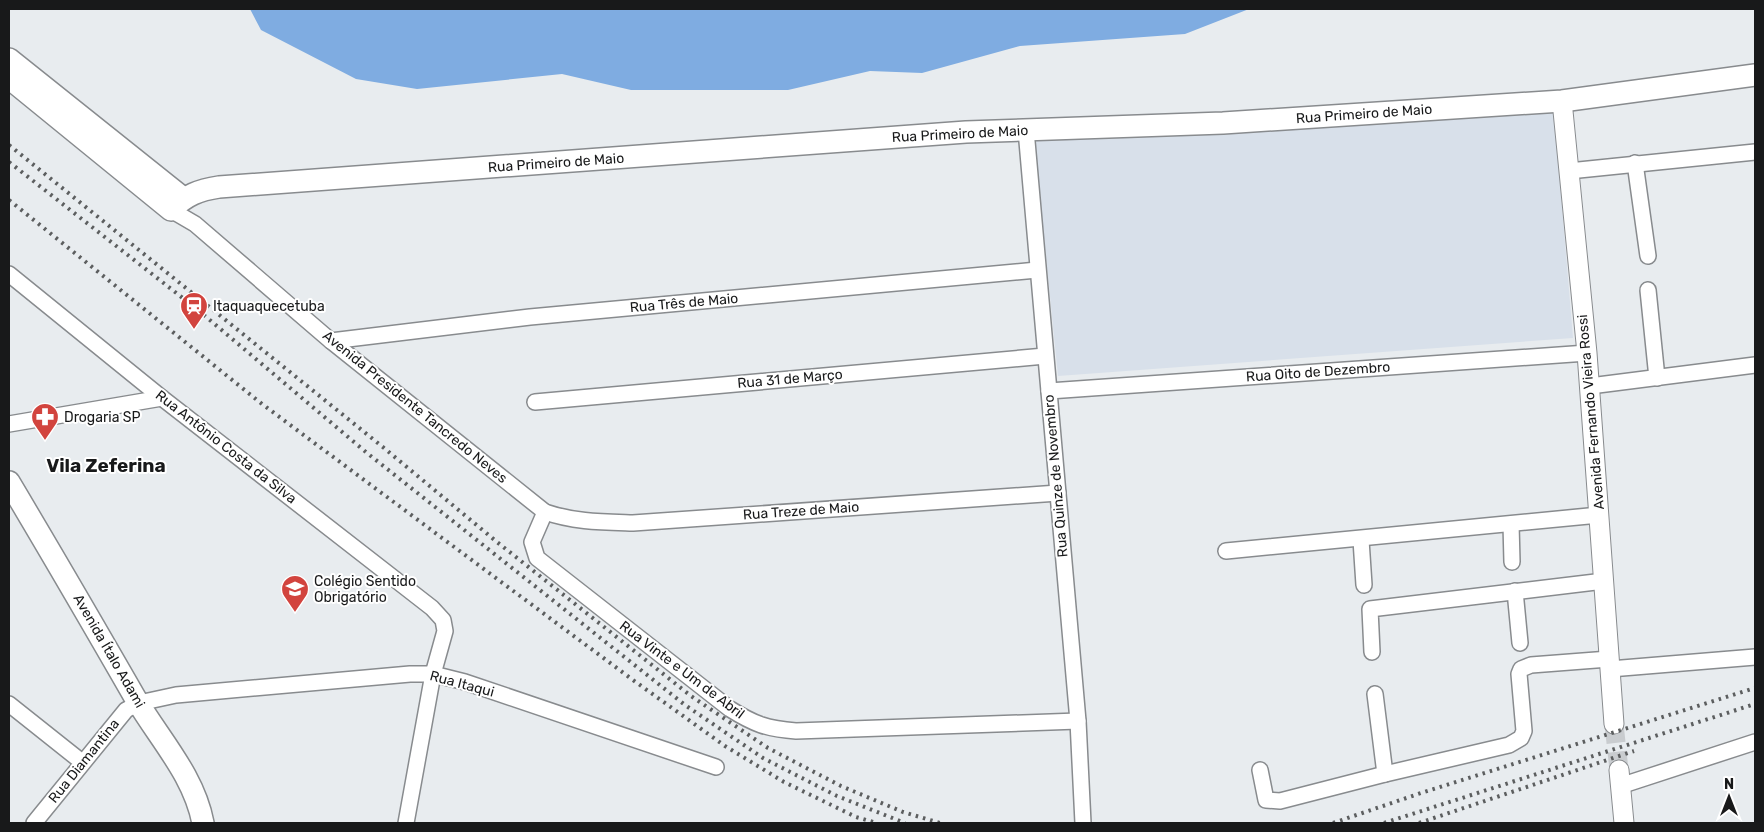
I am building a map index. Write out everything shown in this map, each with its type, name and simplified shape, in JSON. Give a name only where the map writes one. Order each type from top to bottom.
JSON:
[{"type":"main road","name":"Avenida Presidente Tancredo Neves","points":[[9,59],[177,204]]},
{"type":"main road","name":"Rua Primeiro de Maio","points":[[177,204],[200,190],[219,187],[1026,130],[1214,124],[1562,101],[1755,75]]},
{"type":"main road","name":"Avenida Presidente Tancredo Neves","points":[[9,78],[177,204]]},
{"type":"main road","name":"Avenida Ítalo Adami","points":[[9,482],[139,703],[180,765],[194,792],[203,823]]},
{"type":"street","name":"Avenida Fernando Vieira Rossi","points":[[1562,101],[1590,386],[1614,724]]},
{"type":"street","name":"Rua Quinze de Novembro","points":[[1026,130],[1078,721],[1083,823]]},
{"type":"street","points":[[1570,171],[1755,152]]},
{"type":"street","points":[[1635,164],[1648,256]]},
{"type":"street","name":"Avenida Presidente Tancredo Neves","points":[[177,204],[195,224],[331,341],[545,512]]},
{"type":"street","name":"Rua Três de Maio","points":[[331,341],[530,317],[1037,270]]},
{"type":"street","name":"Rua Antônio Costa da Silva","points":[[9,274],[162,398],[432,608],[444,620],[445,631],[433,674]]},
{"type":"street","points":[[1648,290],[1657,378]]},
{"type":"street","name":"Rua Oito de Dezembro","points":[[1049,391],[1587,353]]},
{"type":"street","name":"Rua 31 de Março","points":[[535,402],[1045,356]]},
{"type":"street","points":[[1590,386],[1755,365]]},
{"type":"street","points":[[9,424],[162,398]]},
{"type":"street","name":"Rua Treze de Maio","points":[[545,512],[566,519],[587,522],[633,523],[1058,493]]},
{"type":"street","name":"Rua Vinte e Um de Abril","points":[[545,512],[532,542],[537,558],[730,709],[754,724],[771,729],[796,731],[1078,721]]},
{"type":"street","points":[[1226,551],[1360,540],[1599,515]]},
{"type":"street","points":[[1510,524],[1512,562]]},
{"type":"street","points":[[1360,540],[1364,585]]},
{"type":"street","points":[[1372,652],[1370,608],[1604,581]]},
{"type":"street","points":[[1515,591],[1520,643]]},
{"type":"street","points":[[1260,770],[1264,796],[1271,802],[1516,742],[1524,732],[1519,674],[1521,669],[1531,665],[1609,664],[1755,657]]},
{"type":"street","points":[[406,823],[433,674]]},
{"type":"street","name":"Rua Itaqui","points":[[139,703],[176,695],[433,674],[465,682],[716,767]]},
{"type":"street","points":[[1375,694],[1385,774]]},
{"type":"street","name":"Rua Diamantina","points":[[34,823],[126,710],[139,703]]},
{"type":"street","points":[[9,704],[82,762]]},
{"type":"street","points":[[1624,823],[1620,778],[1755,742]]},
{"type":"shaded area","points":[[1554,110],[1573,338],[1058,376],[1034,137]]},
{"type":"water","points":[[250,9],[1249,9],[1185,34],[1020,46],[922,73],[870,71],[788,90],[631,90],[562,74],[417,89],[356,79],[261,30]]},
{"type":"tunnel","points":[[1614,724],[1619,770]]},
{"type":"railway","points":[[9,145],[384,448],[497,542],[691,696],[768,748],[841,786],[903,812],[940,823]]},
{"type":"railway","points":[[9,162],[198,310],[367,453],[685,705],[763,758],[837,796],[905,823]]},
{"type":"railway","points":[[9,200],[262,404],[633,680],[725,746],[784,782],[856,817],[877,823]]},
{"type":"railway","points":[[1333,823],[1421,793],[1755,688]]},
{"type":"railway","points":[[1384,823],[1755,704]]},
{"type":"railway","points":[[1419,823],[1634,751]]},
{"type":"place","name":"Itaquaquecetuba","points":[[194,330]]},
{"type":"place","name":"Drogaria SP","points":[[45,441]]},
{"type":"place","name":"Colégio Sentido Obrigatório","points":[[295,613]]},
{"type":"district","name":"Vila Zeferina","points":[[106,465]]}]
